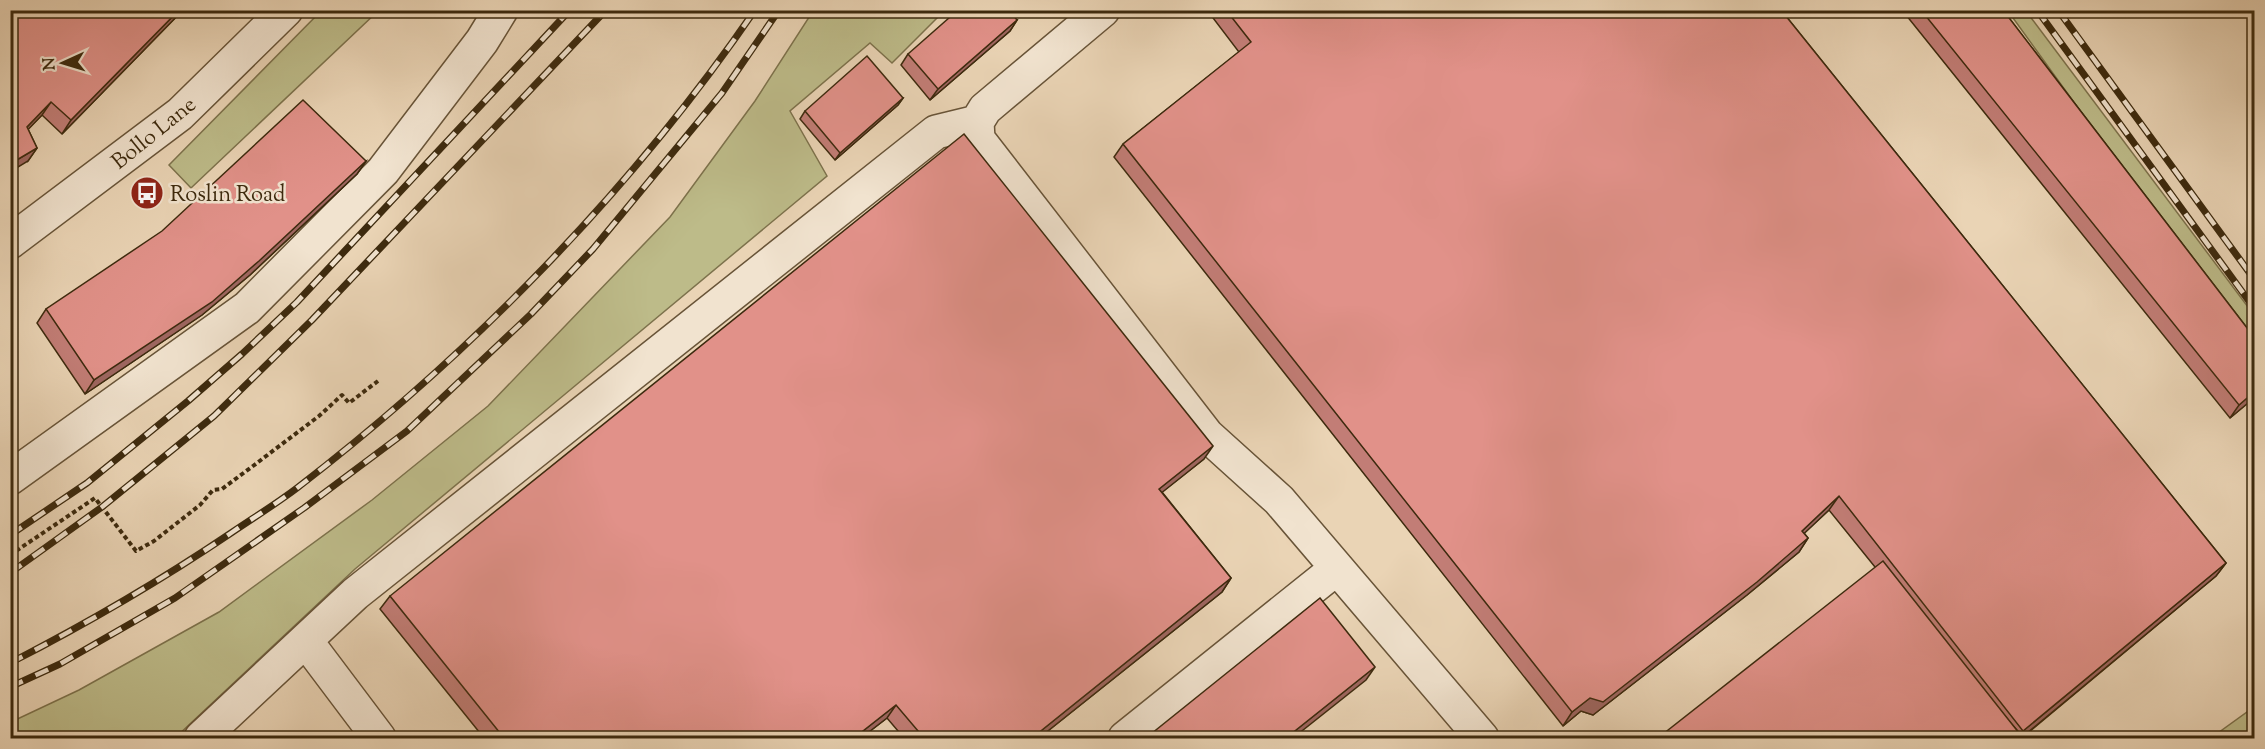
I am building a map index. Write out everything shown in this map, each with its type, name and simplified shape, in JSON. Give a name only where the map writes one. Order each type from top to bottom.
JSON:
[{"type":"street","name":"Bollo Lane","points":[[10,242],[180,114],[286,10]]},
{"type":"street","points":[[10,478],[247,308],[383,171],[482,41],[501,10]]},
{"type":"street","points":[[1103,10],[985,109],[977,122],[978,139],[1207,435],[1279,500],[1482,738]]},
{"type":"street","points":[[201,738],[355,594],[936,132],[977,122]]},
{"type":"street","points":[[1125,738],[1337,568]]},
{"type":"street","points":[[306,642],[379,738]]},
{"type":"path","points":[[10,555],[95,498],[136,551],[154,541],[200,504],[213,490],[222,489],[319,416],[342,395],[349,403],[378,381]]},
{"type":"shaded area","points":[[321,11],[378,11],[191,188],[169,165]]},
{"type":"shaded area","points":[[813,11],[944,11],[892,63],[870,43],[790,111],[827,176],[355,569],[175,738],[11,738],[11,722],[79,690],[219,612],[372,500],[488,406],[670,217],[755,101]]},
{"type":"shaded area","points":[[2008,11],[2026,11],[2254,315],[2254,351]]},
{"type":"shaded area","points":[[2254,707],[2254,738],[2211,738]]},
{"type":"building","points":[[10,10],[179,10],[71,120],[51,102],[27,127],[37,148],[10,164]]},
{"type":"building","points":[[958,10],[1009,10],[1017,20],[938,89],[908,54]]},
{"type":"building","points":[[1226,10],[1781,10],[2226,563],[2023,731],[1839,496],[1802,531],[1808,538],[1757,582],[1603,702],[1590,698],[1572,712],[1123,144],[1251,42]]},
{"type":"building","points":[[1921,10],[2003,10],[2254,337],[2254,392],[2239,405]]},
{"type":"building","points":[[867,56],[903,98],[840,153],[805,111]]},
{"type":"building","points":[[303,100],[366,161],[212,302],[94,380],[46,309],[162,231]]},
{"type":"building","points":[[964,134],[1213,446],[1159,489],[1231,578],[1032,738],[924,738],[896,705],[854,738],[504,738],[390,596]]},
{"type":"building","points":[[1883,561],[2023,738],[1658,738]]},
{"type":"building","points":[[1320,598],[1375,667],[1286,738],[1146,738]]},
{"type":"railway","points":[[10,535],[87,483],[242,354],[297,302],[570,10]]},
{"type":"railway","points":[[10,573],[102,507],[214,416],[312,320],[606,10]]},
{"type":"railway","points":[[10,663],[150,585],[273,505],[362,436],[425,382],[545,267],[601,205],[656,142],[707,77],[755,10]]},
{"type":"railway","points":[[10,687],[60,664],[175,598],[304,508],[407,431],[531,314],[593,249],[722,93],[779,10]]},
{"type":"railway","points":[[2037,10],[2254,308]]},
{"type":"railway","points":[[2058,10],[2254,279]]},
{"type":"place","name":"Roslin Road","points":[[147,193]]}]
